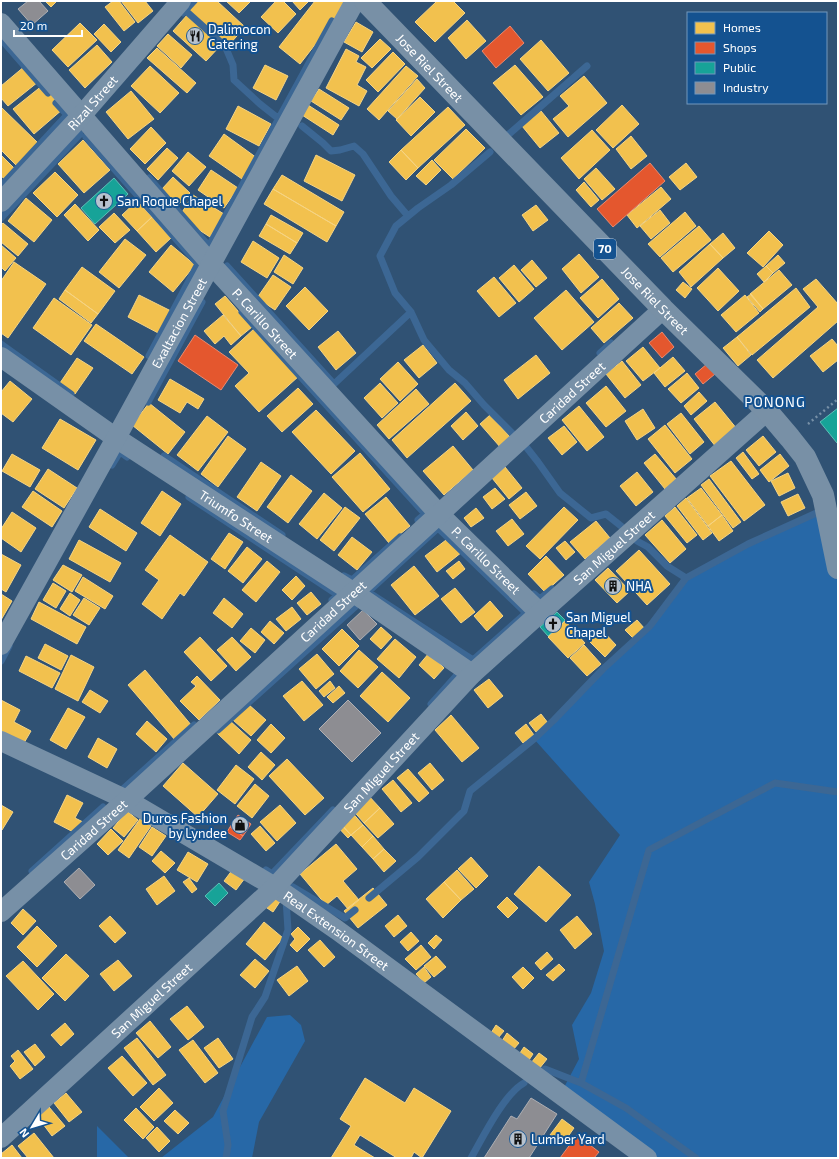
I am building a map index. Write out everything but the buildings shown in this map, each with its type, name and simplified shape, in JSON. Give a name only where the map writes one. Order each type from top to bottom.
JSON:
[{"type":"highway","name":"Jose Riel Street","points":[[364,1],[663,309],[767,411],[790,438],[805,457],[823,495],[838,568]]},
{"type":"street","name":"Rizal Street","points":[[1,202],[81,116],[181,1]]},
{"type":"street","name":"Exaltacion Street","points":[[1,645],[355,1]]},
{"type":"street","name":"P. Carillo Street","points":[[1,23],[211,264],[439,514],[540,612]]},
{"type":"street","name":"Caridad Street","points":[[1,912],[127,800],[663,309]]},
{"type":"street","name":"Triumfo Street","points":[[1,357],[116,438],[354,593],[472,674]]},
{"type":"street","name":"San Miguel Street","points":[[1,1138],[275,887],[472,674],[767,411]]},
{"type":"street","name":"Real Extension Street","points":[[1,741],[127,800],[275,887],[337,930],[647,1158]]},
{"type":"path","points":[[790,438],[819,416],[838,399]]},
{"type":"shaded area","points":[[825,509],[838,568],[838,1158],[647,1158],[560,1095],[579,1059],[572,1025],[591,993],[604,951],[589,882],[620,835],[534,739],[603,669],[650,626],[686,578],[748,544]]},
{"type":"shaded area","points":[[290,1015],[301,1025],[305,1041],[259,1122],[252,1158],[161,1158],[213,1117],[267,1017]]},
{"type":"shaded area","points":[[97,1126],[129,1158],[97,1158]]},
{"type":"waterway","points":[[183,13],[194,1]]},
{"type":"waterway","points":[[186,11],[225,46],[233,65],[234,80],[279,119]]},
{"type":"waterway","points":[[149,178],[209,246],[332,21]]},
{"type":"waterway","points":[[1,39],[48,93]]},
{"type":"waterway","points":[[509,134],[587,66]]},
{"type":"waterway","points":[[1,186],[67,115],[56,103]]},
{"type":"waterway","points":[[302,126],[331,151],[354,146],[363,154],[391,196],[408,216]]},
{"type":"waterway","points":[[1,218],[80,134]]},
{"type":"waterway","points":[[86,137],[198,264],[149,356]]},
{"type":"waterway","points":[[490,152],[451,185],[418,208],[396,226],[380,256],[395,293],[411,312],[424,340],[449,370],[465,383],[484,405],[513,434]]},
{"type":"waterway","points":[[227,266],[334,384],[411,312]]},
{"type":"waterway","points":[[148,402],[202,302]]},
{"type":"waterway","points":[[242,312],[425,514],[418,520]]},
{"type":"waterway","points":[[600,353],[611,343]]},
{"type":"waterway","points":[[1,344],[71,394]]},
{"type":"waterway","points":[[527,448],[560,493],[591,518],[606,514],[621,526]]},
{"type":"waterway","points":[[112,465],[120,452],[127,457]]},
{"type":"waterway","points":[[164,456],[282,535]]},
{"type":"waterway","points":[[189,497],[338,595],[332,600]]},
{"type":"waterway","points":[[369,898],[418,857],[464,811],[470,791],[534,739],[603,669],[650,626],[686,578],[748,544],[823,510]]},
{"type":"waterway","points":[[438,528],[526,613],[473,660],[368,592],[438,528]]},
{"type":"waterway","points":[[344,576],[352,580],[400,537]]},
{"type":"waterway","points":[[637,541],[648,547],[667,566],[686,578]]},
{"type":"waterway","points":[[534,594],[540,599],[552,589]]},
{"type":"waterway","points":[[218,730],[355,607]]},
{"type":"waterway","points":[[1,661],[9,646]]},
{"type":"waterway","points":[[431,704],[456,676]]},
{"type":"waterway","points":[[124,788],[194,725]]},
{"type":"waterway","points":[[581,1083],[649,850],[775,783],[838,792]]},
{"type":"waterway","points":[[32,871],[103,807]]},
{"type":"waterway","points":[[266,870],[272,874],[333,810]]},
{"type":"waterway","points":[[293,887],[345,918],[355,910]]},
{"type":"waterway","points":[[226,1158],[228,1145],[223,1111],[252,1017],[265,997],[288,930],[286,899]]},
{"type":"waterway","points":[[541,1072],[545,1069],[581,1083],[626,1108],[696,1158]]},
{"type":"waterway","points":[[471,1158],[509,1096],[524,1083]]},
{"type":"place","name":"Dalimocon Catering","points":[[195,36]]},
{"type":"place","name":"San Roque Chapel","points":[[104,201]]},
{"type":"place","name":"NHA","points":[[613,586]]},
{"type":"place","name":"San Miguel Chapel","points":[[553,624]]},
{"type":"place","name":"Duros Fashion by Lyndee","points":[[240,825]]},
{"type":"place","name":"Lumber Yard","points":[[518,1139]]},
{"type":"district","name":"PONONG","points":[[775,402]]}]
